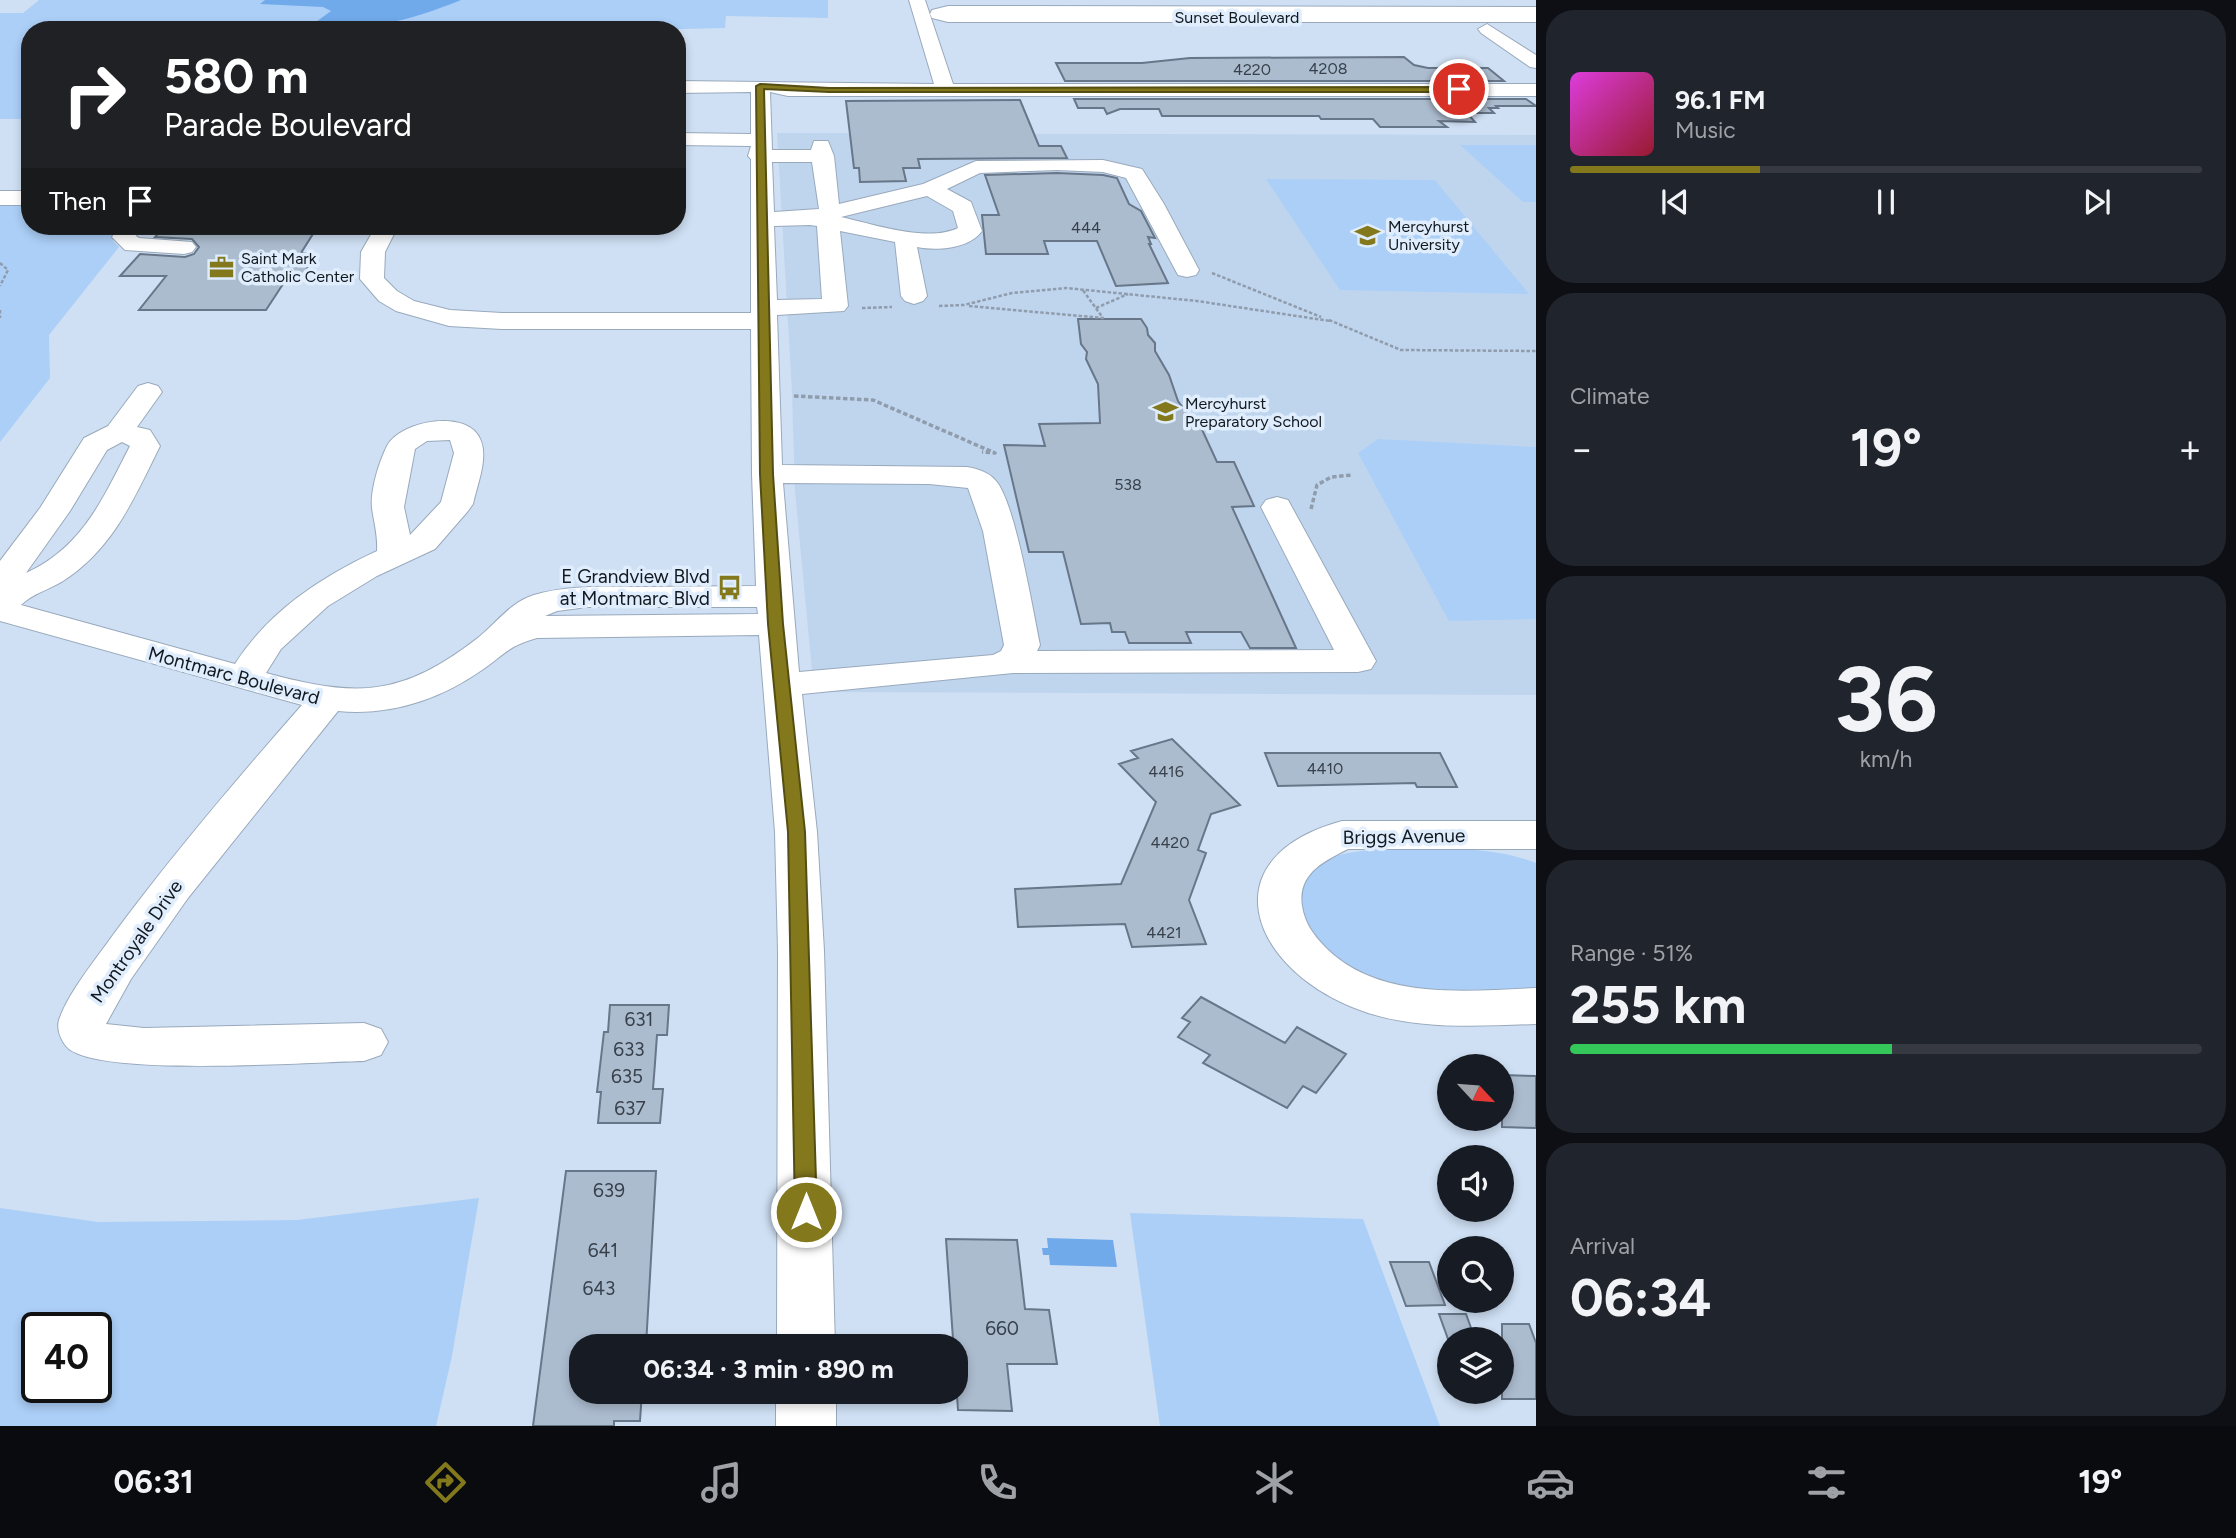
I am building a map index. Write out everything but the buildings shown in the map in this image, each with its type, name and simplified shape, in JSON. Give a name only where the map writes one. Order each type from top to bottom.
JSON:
[{"type":"street","points":[[1461,0],[1485,18],[1507,28],[1536,48]]},
{"type":"street","points":[[925,9],[944,86]]},
{"type":"street","name":"Sunset Boulevard","points":[[925,9],[948,18],[1536,17]]},
{"type":"street","name":"Sunset Boulevard","points":[[1485,18],[1536,12]]},
{"type":"street","points":[[1485,18],[1487,29],[1536,63]]},
{"type":"street","points":[[686,87],[766,86],[788,90],[944,86],[1536,82]]},
{"type":"street","points":[[766,86],[760,148],[767,474],[775,610],[796,832],[801,951],[806,1334]]},
{"type":"street","points":[[944,86],[1536,90]]},
{"type":"street","points":[[382,235],[373,252],[372,279],[388,296],[427,313],[502,321],[763,314],[835,306],[824,217],[828,206],[822,150],[760,148],[686,140]]},
{"type":"street","points":[[1064,165],[1076,154],[1140,156]]},
{"type":"street","points":[[761,219],[824,217],[930,189],[976,167],[1103,166],[1134,174],[1185,266]]},
{"type":"street","points":[[824,217],[908,239],[942,242],[959,238],[970,231],[963,207],[930,189]]},
{"type":"street","points":[[0,198],[21,198]]},
{"type":"street","points":[[125,235],[133,245],[184,247]]},
{"type":"street","points":[[907,301],[905,245],[908,239]]},
{"type":"street","points":[[5,602],[7,575],[54,511],[95,444],[118,432],[148,391]]},
{"type":"street","points":[[5,602],[51,574],[97,534],[111,513],[145,446],[139,436],[118,432]]},
{"type":"street","points":[[767,474],[967,476],[986,488],[999,531],[1022,645],[1020,652],[1010,662]]},
{"type":"street","points":[[782,685],[928,673],[1010,662],[1358,661],[1284,520]]},
{"type":"street","points":[[244,678],[267,642],[288,621],[316,599],[394,554]]},
{"type":"street","name":"Montmarc Boulevard","points":[[5,602],[244,678],[327,699],[368,701],[421,691],[469,664],[499,639],[536,627],[775,610]]},
{"type":"street","name":"Montroyale Drive","points":[[327,699],[234,807],[189,865],[119,961],[82,1022],[83,1033],[94,1041],[113,1045],[198,1047],[363,1042]]},
{"type":"street","name":"Briggs Avenue","points":[[1536,835],[1342,835],[1324,841],[1299,856],[1280,879],[1276,895],[1284,927],[1297,946],[1314,963],[1351,987],[1370,995],[1408,1003],[1536,1006]]},
{"type":"street","points":[[806,1404],[806,1426]]},
{"type":"path","points":[[0,263],[8,270],[0,286]]},
{"type":"path","points":[[1185,266],[1401,349],[1536,351]]},
{"type":"path","points":[[964,305],[1012,293],[1066,288],[1128,293],[1330,321]]},
{"type":"path","points":[[938,306],[964,305],[1103,317],[1082,289]]},
{"type":"path","points":[[1096,308],[1128,293]]},
{"type":"path","points":[[861,308],[907,301]]},
{"type":"path","points":[[0,310],[0,318]]},
{"type":"path","points":[[793,396],[873,400],[995,453],[971,452]]},
{"type":"path","points":[[1284,520],[1308,523],[1317,485],[1331,477],[1352,475]]},
{"type":"shaded area","points":[[39,0],[828,0],[828,18],[726,16],[725,28],[686,29],[686,21],[21,21],[21,119],[0,119],[0,13],[23,13]]},
{"type":"shaded area","points":[[265,0],[461,0],[395,21],[317,21],[331,11],[323,7],[260,4]]},
{"type":"shaded area","name":"Mercyhurst Preparatory School","points":[[777,133],[1536,135],[1536,695],[814,692],[795,492]]},
{"type":"shaded area","points":[[1460,145],[1536,145],[1536,202],[1523,202]]},
{"type":"shaded area","points":[[1266,179],[1435,180],[1529,294],[1340,290]]},
{"type":"shaded area","points":[[0,201],[21,201],[21,235],[114,235],[113,241],[119,247],[49,335],[50,378],[0,442]]},
{"type":"shaded area","points":[[1378,439],[1536,447],[1536,619],[1449,621],[1358,453]]},
{"type":"shaded area","points":[[1368,850],[1475,850],[1536,863],[1536,989],[1450,990],[1407,986],[1366,974],[1340,960],[1306,924],[1300,896],[1305,882],[1317,864],[1341,854]]},
{"type":"shaded area","points":[[479,1198],[452,1356],[436,1426],[0,1426],[0,1208],[98,1222],[297,1220]]},
{"type":"shaded area","points":[[1130,1213],[1363,1219],[1440,1426],[1160,1426]]},
{"type":"shaded area","points":[[1047,1238],[1113,1240],[1117,1267],[1050,1265],[1049,1255],[1043,1255],[1042,1248],[1048,1248]]},
{"type":"place","name":"Mercyhurst University","points":[[1368,235]]},
{"type":"place","name":"Saint Mark Catholic Center","points":[[221,267]]},
{"type":"place","name":"Mercyhurst Preparatory School","points":[[1165,412]]},
{"type":"place","name":"E Grandview Blvd at Montmarc Blvd","points":[[730,587]]},
{"type":"route","points":[[806,1212],[796,832],[776,624],[767,474],[760,86],[788,90],[1459,89]]}]
